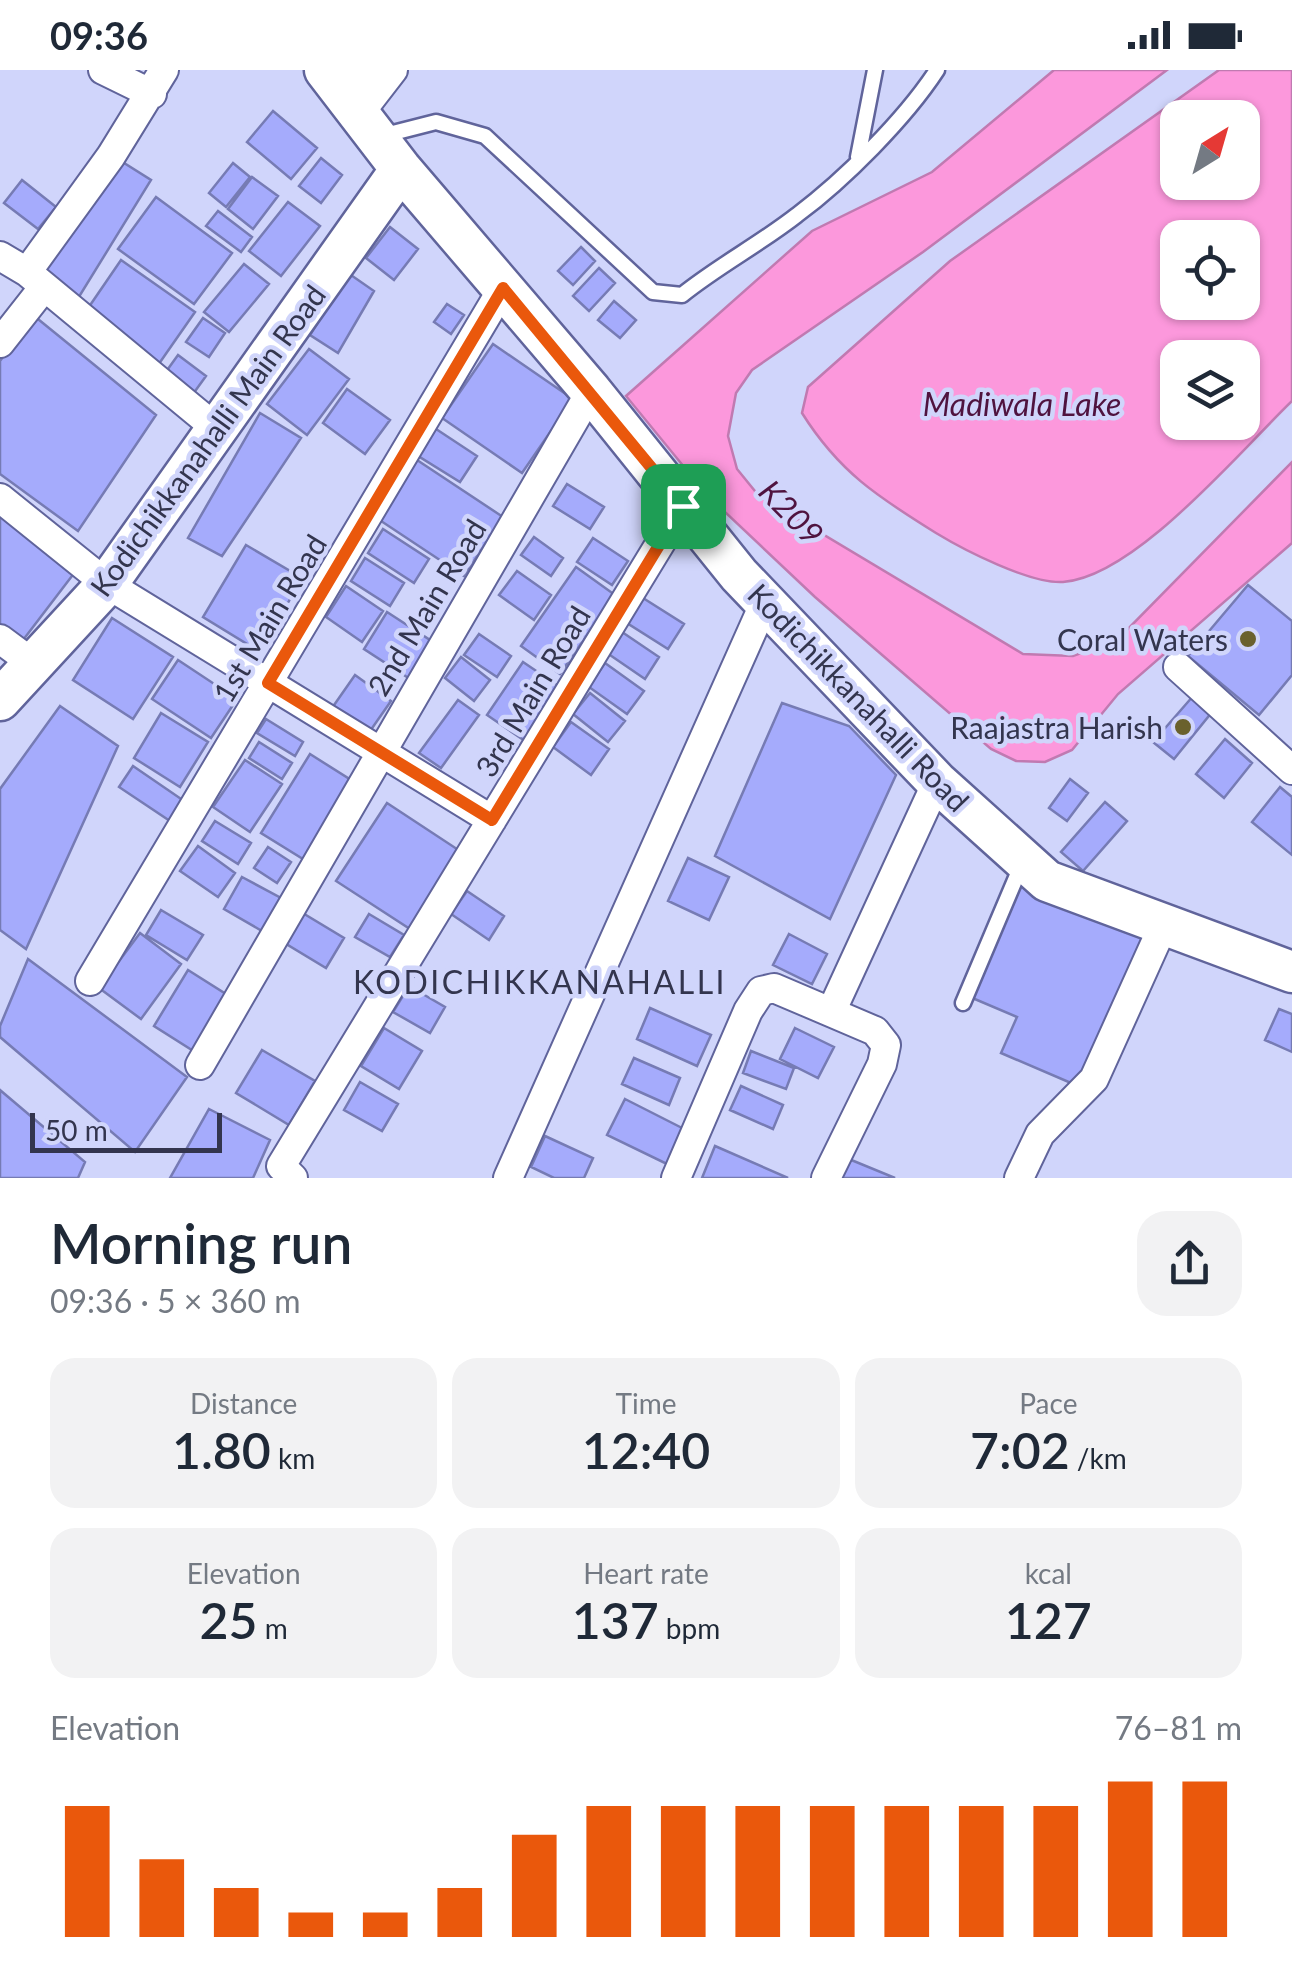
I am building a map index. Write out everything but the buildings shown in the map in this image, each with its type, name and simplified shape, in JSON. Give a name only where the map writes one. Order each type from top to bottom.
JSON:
[{"type":"street","points":[[0,343],[158,82],[103,70]]},
{"type":"street","points":[[355,98],[394,70]]},
{"type":"street","name":"Kodichikkanahalli Road","points":[[355,98],[401,169],[591,391],[683,506],[765,602],[936,782],[1047,881],[1292,972]]},
{"type":"street","name":"Kodichikkanahalli Main Road","points":[[0,700],[16,650],[107,584],[401,169]]},
{"type":"street","points":[[0,256],[35,280],[216,429]]},
{"type":"street","name":"1st Main Road","points":[[90,981],[503,288]]},
{"type":"street","name":"2nd Main Road","points":[[200,1065],[591,391]]},
{"type":"street","points":[[0,498],[107,584],[492,820]]},
{"type":"street","name":"3rd Main Road","points":[[287,1172],[492,820],[683,506]]},
{"type":"street","points":[[508,1178],[765,602]]},
{"type":"street","points":[[1178,666],[1288,758]]},
{"type":"street","points":[[832,1010],[936,782]]},
{"type":"street","points":[[1018,1178],[1040,1134],[1094,1079],[1164,924]]},
{"type":"street","points":[[676,1178],[760,991],[774,988],[874,1031],[886,1045],[882,1064],[826,1178]]},
{"type":"lane","points":[[857,162],[875,70]]},
{"type":"lane","points":[[355,98],[485,136],[518,162],[583,230],[653,292],[682,296],[798,215],[857,162],[922,94],[937,70]]},
{"type":"lane","points":[[962,1003],[1023,860]]},
{"type":"water","points":[[1054,70],[1167,70],[923,252],[752,370],[736,393],[728,436],[737,469],[759,496],[1023,654],[1073,656],[1109,643],[1125,632],[1292,462],[1292,543],[1118,694],[1072,750],[1045,762],[1016,761],[991,749],[815,597],[707,495],[626,396],[812,231],[932,172]]},
{"type":"water","name":"Madiwala Lake","points":[[1219,70],[1292,70],[1292,401],[1260,433],[1260,340],[1160,340],[1160,440],[1254,440],[1185,509],[1122,559],[1091,575],[1049,581],[998,565],[948,540],[861,482],[830,452],[802,413],[808,387],[950,261],[1160,112],[1160,200],[1260,200],[1260,100],[1177,100]]},
{"type":"place","name":"Coral Waters","points":[[1248,639]]},
{"type":"place","name":"Raajastra Harish","points":[[1183,727]]},
{"type":"district","name":"KODICHIKKANAHALLI","points":[[540,981]]},
{"type":"route","points":[[503,288],[683,506],[492,820],[268,683],[503,288]]},
{"type":"water label","name":"K209","points":[[792,512]]}]
